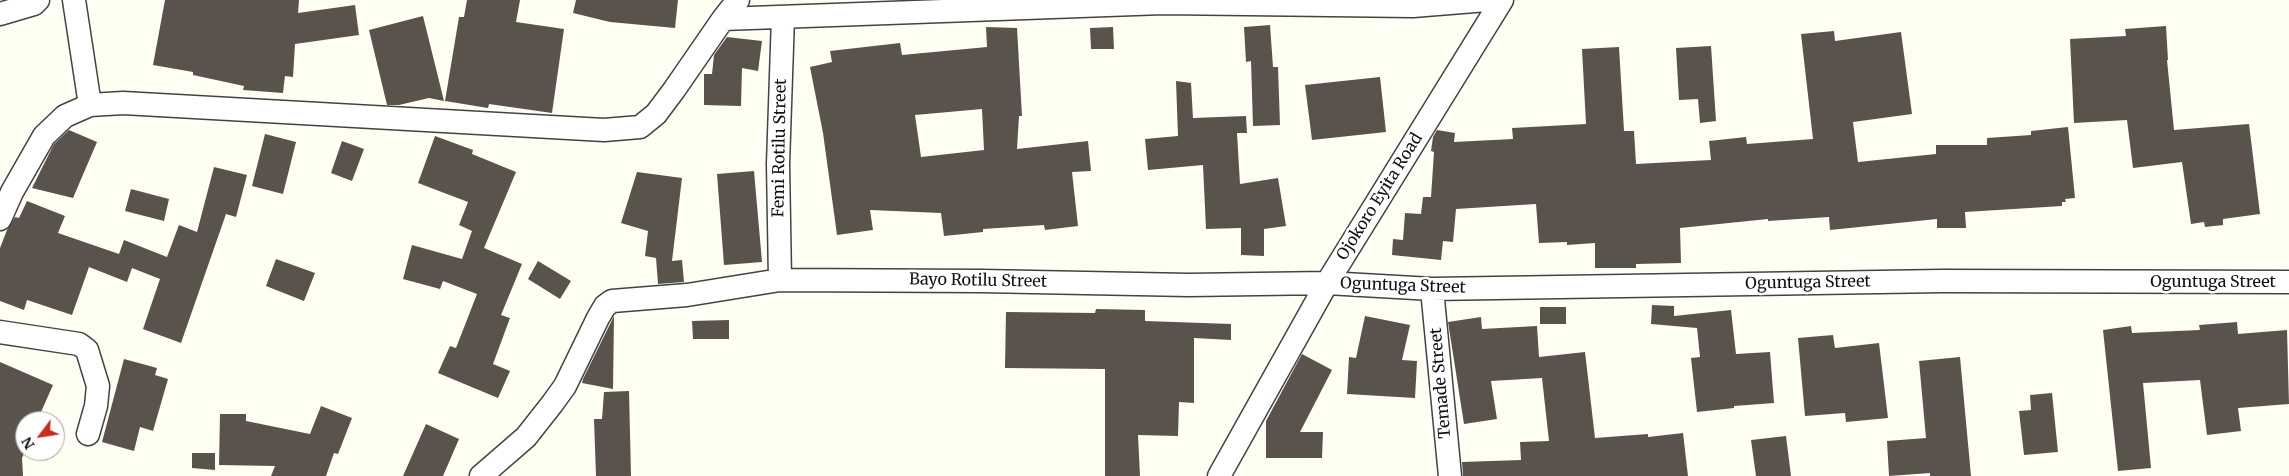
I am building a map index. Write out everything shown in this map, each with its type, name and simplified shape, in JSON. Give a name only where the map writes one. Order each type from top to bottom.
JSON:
[{"type":"street","points":[[0,14],[34,4],[38,0]]},
{"type":"street","points":[[74,0],[90,105]]},
{"type":"street","points":[[0,219],[12,192],[44,136],[65,116],[90,105],[123,104],[433,119],[604,130],[640,127],[656,114],[723,18],[738,0]]},
{"type":"street","points":[[723,18],[1162,1],[1413,3],[1487,0]]},
{"type":"street","name":"Ojokoro Eyita Road","points":[[1219,476],[1327,283],[1502,0]]},
{"type":"street","name":"Femi Rotilu Street","points":[[780,280],[778,164],[783,16]]},
{"type":"street","name":"Bayo Rotilu Street","points":[[481,476],[526,437],[552,404],[565,386],[577,359],[606,306],[612,300],[686,295],[780,280],[1189,285],[1327,283]]},
{"type":"street","name":"Oguntuga Street","points":[[1327,283],[1432,289],[1942,281],[2289,282]]},
{"type":"street","name":"Temade Street","points":[[1432,289],[1450,476]]},
{"type":"street","points":[[0,332],[78,344],[87,350],[98,386],[96,406],[88,434]]},
{"type":"building","points":[[165,0],[299,0],[298,13],[355,5],[359,35],[295,44],[293,77],[285,76],[283,93],[243,90],[244,86],[193,75],[193,72],[153,65]]},
{"type":"building","points":[[467,0],[520,0],[516,22],[564,29],[552,113],[489,104],[488,108],[445,101],[459,17],[464,17]]},
{"type":"building","points":[[576,0],[678,0],[675,28],[610,22],[573,13]]},
{"type":"building","points":[[423,16],[444,101],[429,98],[399,105],[387,105],[369,30]]},
{"type":"building","points":[[1270,25],[1273,67],[1278,67],[1280,125],[1253,126],[1251,61],[1246,62],[1244,27]]},
{"type":"building","points":[[2166,26],[2167,60],[2174,130],[2249,124],[2260,214],[2223,219],[2223,225],[2205,227],[2204,222],[2191,224],[2182,162],[2133,168],[2127,120],[2074,123],[2070,39],[2126,36],[2125,29]]},
{"type":"building","points":[[986,27],[1017,28],[1022,116],[1019,116],[1017,149],[1088,141],[1091,171],[1072,172],[1078,226],[1045,230],[1044,225],[983,229],[983,232],[944,236],[941,213],[870,210],[873,230],[837,235],[823,133],[810,67],[832,62],[830,51],[900,43],[902,55],[987,47]],"holes":[[[982,109],[984,150],[921,157],[915,115]]]},
{"type":"building","points":[[1113,27],[1114,49],[1091,49],[1090,28]]},
{"type":"building","points":[[1834,31],[1835,41],[1901,32],[1912,114],[1853,122],[1858,162],[1936,154],[1936,145],[1987,145],[1987,138],[2031,135],[2031,131],[2068,127],[2075,198],[2065,199],[2066,202],[2062,202],[2062,206],[1965,212],[1966,228],[1937,228],[1937,219],[1830,230],[1829,217],[1768,221],[1768,219],[1680,228],[1681,263],[1636,264],[1636,268],[1595,268],[1595,243],[1567,245],[1567,242],[1539,243],[1536,204],[1456,209],[1453,242],[1443,241],[1441,260],[1392,255],[1393,239],[1403,240],[1405,213],[1421,214],[1423,197],[1431,197],[1434,152],[1431,151],[1433,137],[1437,130],[1455,133],[1454,142],[1513,139],[1512,128],[1586,124],[1582,49],[1619,47],[1624,131],[1634,131],[1636,164],[1711,160],[1709,141],[1746,137],[1747,144],[1813,139],[1801,34]]},
{"type":"building","points":[[727,37],[762,41],[758,71],[742,68],[741,106],[704,105],[704,74],[712,74],[714,55]]},
{"type":"building","points":[[1711,46],[1716,121],[1700,123],[1698,99],[1679,100],[1676,48]]},
{"type":"building","points":[[1380,77],[1386,132],[1312,140],[1305,85]]},
{"type":"building","points":[[1176,81],[1191,83],[1193,118],[1246,116],[1247,133],[1237,133],[1240,184],[1278,178],[1286,226],[1264,229],[1264,256],[1241,255],[1241,228],[1206,229],[1203,165],[1148,170],[1145,139],[1178,136]]},
{"type":"building","points":[[69,130],[97,142],[73,198],[32,188],[54,144]]},
{"type":"building","points":[[265,134],[296,142],[283,194],[252,186]]},
{"type":"building","points":[[435,136],[473,150],[472,154],[516,172],[484,248],[522,264],[501,315],[510,318],[493,364],[510,371],[498,398],[438,373],[450,346],[456,348],[477,294],[443,281],[440,289],[403,279],[412,245],[462,259],[472,231],[459,225],[468,202],[418,183]]},
{"type":"building","points":[[342,141],[364,149],[352,181],[331,173]]},
{"type":"building","points":[[214,167],[247,175],[236,217],[226,214],[181,343],[143,329],[160,279],[132,268],[127,282],[89,267],[72,315],[27,300],[24,310],[0,301],[0,248],[7,230],[15,217],[19,218],[27,201],[65,216],[58,233],[119,254],[124,240],[167,257],[179,225],[197,232]]},
{"type":"building","points":[[754,171],[762,262],[724,265],[717,174]]},
{"type":"building","points":[[637,172],[682,178],[672,261],[682,260],[684,282],[658,284],[656,258],[645,256],[648,231],[621,223]]},
{"type":"building","points":[[131,189],[169,199],[164,221],[125,211]]},
{"type":"building","points":[[276,259],[315,273],[304,301],[266,286]]},
{"type":"building","points":[[538,261],[571,281],[560,299],[528,279]]},
{"type":"building","points":[[1652,305],[1674,306],[1674,316],[1731,310],[1736,354],[1770,352],[1774,403],[1734,406],[1734,408],[1697,412],[1691,358],[1700,357],[1697,328],[1651,324]]},
{"type":"building","points":[[1540,307],[1566,307],[1566,324],[1540,324]]},
{"type":"building","points":[[1096,309],[1145,310],[1145,321],[1231,324],[1231,340],[1194,338],[1194,403],[1179,402],[1178,436],[1138,435],[1140,476],[1105,476],[1105,369],[1005,368],[1006,312],[1095,313]]},
{"type":"building","points":[[614,316],[613,389],[582,383],[583,379]]},
{"type":"building","points":[[1365,316],[1410,325],[1402,360],[1417,361],[1415,398],[1347,394],[1349,357],[1356,358]]},
{"type":"building","points":[[1481,317],[1482,329],[1537,326],[1539,357],[1585,352],[1595,438],[1648,434],[1648,437],[1683,433],[1688,476],[1463,476],[1462,462],[1521,460],[1520,442],[1549,441],[1542,378],[1491,381],[1497,419],[1464,424],[1448,322]]},
{"type":"building","points":[[729,320],[729,339],[693,339],[692,321]]},
{"type":"building","points":[[2237,322],[2238,334],[2287,330],[2289,404],[2238,408],[2241,431],[2207,435],[2200,380],[2143,383],[2151,468],[2118,471],[2103,330],[2131,326],[2132,333],[2200,330],[2199,325]]},
{"type":"building","points":[[1833,335],[1835,348],[1879,343],[1888,418],[1846,422],[1845,413],[1805,416],[1798,338]]},
{"type":"building","points":[[1302,354],[1332,370],[1300,432],[1323,432],[1322,458],[1266,458],[1266,421]]},
{"type":"building","points":[[1960,357],[1971,476],[1930,476],[1930,473],[1889,476],[1887,441],[1926,438],[1919,361]]},
{"type":"building","points":[[124,359],[157,368],[155,375],[168,379],[153,431],[140,427],[134,451],[102,442]]},
{"type":"building","points":[[0,362],[53,385],[41,411],[15,411],[15,461],[22,461],[23,476],[0,476]]},
{"type":"building","points":[[629,391],[631,476],[596,476],[594,419],[602,419],[604,392]]},
{"type":"building","points":[[2052,393],[2058,452],[2024,455],[2019,411],[2031,410],[2030,395]]},
{"type":"building","points":[[321,406],[352,418],[338,454],[334,453],[326,476],[271,476],[275,466],[219,465],[220,414],[246,414],[246,421],[310,434]]},
{"type":"building","points":[[426,424],[459,439],[443,476],[403,476]]},
{"type":"building","points":[[1786,436],[1791,476],[1756,476],[1751,440]]},
{"type":"building","points":[[192,453],[215,453],[215,470],[192,468]]}]
